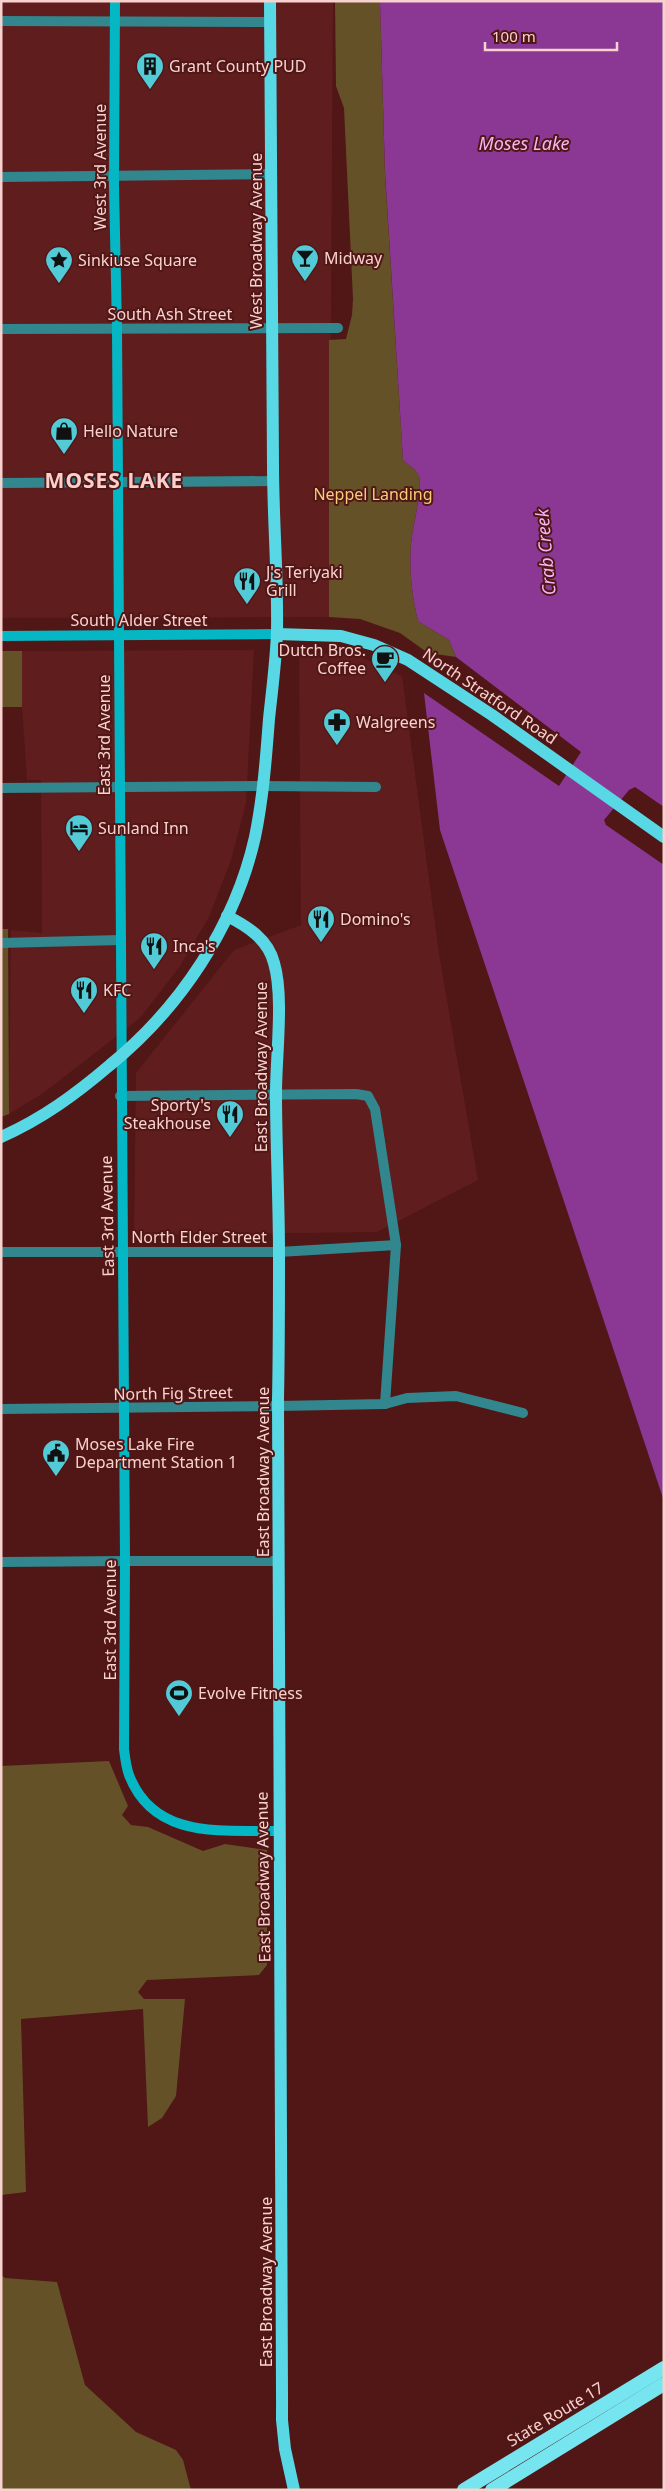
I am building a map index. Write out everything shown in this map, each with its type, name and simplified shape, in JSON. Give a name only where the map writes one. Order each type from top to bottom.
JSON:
[{"type":"highway","name":"State Route 17","points":[[464,2490],[664,2368]]},
{"type":"highway","name":"State Route 17","points":[[492,2490],[664,2384]]},
{"type":"main road","name":"West 3rd Avenue","points":[[115,1],[114,177],[118,482]]},
{"type":"main road","name":"West Broadway Avenue","points":[[270,1],[273,482]]},
{"type":"main road","name":"East 3rd Avenue","points":[[118,482],[121,940],[120,1096],[125,1561],[124,1749],[128,1774],[137,1791],[150,1807],[164,1818],[185,1827],[279,1831]]},
{"type":"main road","points":[[1,1137],[58,1107],[121,1057],[148,1032],[194,975],[227,916],[248,863],[264,786],[277,634],[273,482]]},
{"type":"main road","name":"South Alder Street","points":[[1,636],[277,634]]},
{"type":"main road","name":"North Stratford Road","points":[[277,634],[341,636],[374,645],[408,660],[492,715],[664,837]]},
{"type":"main road","name":"East Broadway Avenue","points":[[227,916],[254,933],[265,944],[274,959],[278,982],[276,1095],[279,1252],[282,2420],[285,2449],[294,2490]]},
{"type":"street","points":[[1,21],[270,22]]},
{"type":"street","points":[[1,177],[272,174]]},
{"type":"street","name":"South Ash Street","points":[[1,329],[338,328]]},
{"type":"street","points":[[1,483],[273,482]]},
{"type":"street","points":[[1,788],[376,787]]},
{"type":"street","points":[[1,943],[121,940]]},
{"type":"street","points":[[120,1096],[356,1094],[368,1096],[372,1101],[379,1131],[396,1245],[385,1404]]},
{"type":"street","name":"North Elder Street","points":[[1,1252],[279,1252],[396,1245]]},
{"type":"street","name":"North Fig Street","points":[[1,1409],[385,1404],[407,1398],[456,1396],[523,1413]]},
{"type":"street","points":[[1,1562],[279,1561]]},
{"type":"shaded area","points":[[1,1],[333,1],[329,617],[1,618]]},
{"type":"shaded area","points":[[254,650],[246,803],[231,860],[209,917],[180,966],[140,1018],[42,1094],[9,1114],[11,930],[42,933],[41,780],[27,780],[22,707],[22,651]]},
{"type":"shaded area","points":[[299,653],[356,655],[402,676],[439,954],[478,1180],[377,1232],[134,1235],[136,1073],[234,950],[301,925]]},
{"type":"green space","name":"Neppel Landing","points":[[335,1],[380,1],[385,175],[403,460],[416,472],[420,482],[410,564],[414,602],[418,621],[449,640],[456,657],[428,653],[400,633],[360,619],[329,617],[329,340],[346,339],[352,315],[353,299],[344,108],[336,86]]},
{"type":"green space","points":[[1,651],[22,651],[22,707],[1,707]]},
{"type":"green space","points":[[1,929],[8,929],[9,1114],[1,1117]]},
{"type":"green space","points":[[109,1761],[128,1806],[122,1815],[131,1825],[148,1827],[203,1851],[225,1844],[267,1850],[267,1965],[259,1975],[147,1980],[138,1992],[144,1999],[185,1999],[176,2096],[162,2118],[148,2127],[143,2009],[21,2019],[26,2192],[1,2195],[1,1766]]},
{"type":"green space","points":[[1,2275],[5,2278],[57,2282],[85,2385],[136,2432],[176,2450],[183,2460],[191,2490],[1,2490]]},
{"type":"water","name":"Moses Lake","points":[[380,1],[664,1],[664,807],[635,787],[629,790],[604,820],[606,825],[664,865],[664,1501],[440,830],[424,693],[559,786],[581,752],[456,657],[449,640],[418,621],[414,602],[410,554],[420,482],[416,472],[403,460],[385,172]]},
{"type":"place","name":"Grant County PUD","points":[[150,90]]},
{"type":"place","name":"Midway","points":[[305,282]]},
{"type":"place","name":"Sinkiuse Square","points":[[59,284]]},
{"type":"place","name":"Hello Nature","points":[[64,455]]},
{"type":"place","name":"J's Teriyaki Grill","points":[[247,605]]},
{"type":"place","name":"Dutch Bros. Coffee","points":[[385,683]]},
{"type":"place","name":"Walgreens","points":[[337,746]]},
{"type":"place","name":"Sunland Inn","points":[[79,852]]},
{"type":"place","name":"Domino's","points":[[321,943]]},
{"type":"place","name":"Inca's","points":[[154,970]]},
{"type":"place","name":"KFC","points":[[84,1014]]},
{"type":"place","name":"Sporty's Steakhouse","points":[[230,1138]]},
{"type":"place","name":"Moses Lake Fire Department Station 1","points":[[56,1477]]},
{"type":"place","name":"Evolve Fitness","points":[[179,1717]]},
{"type":"district","name":"MOSES LAKE","points":[[114,480]]},
{"type":"water label","name":"Crab Creek","points":[[545,552]]}]
